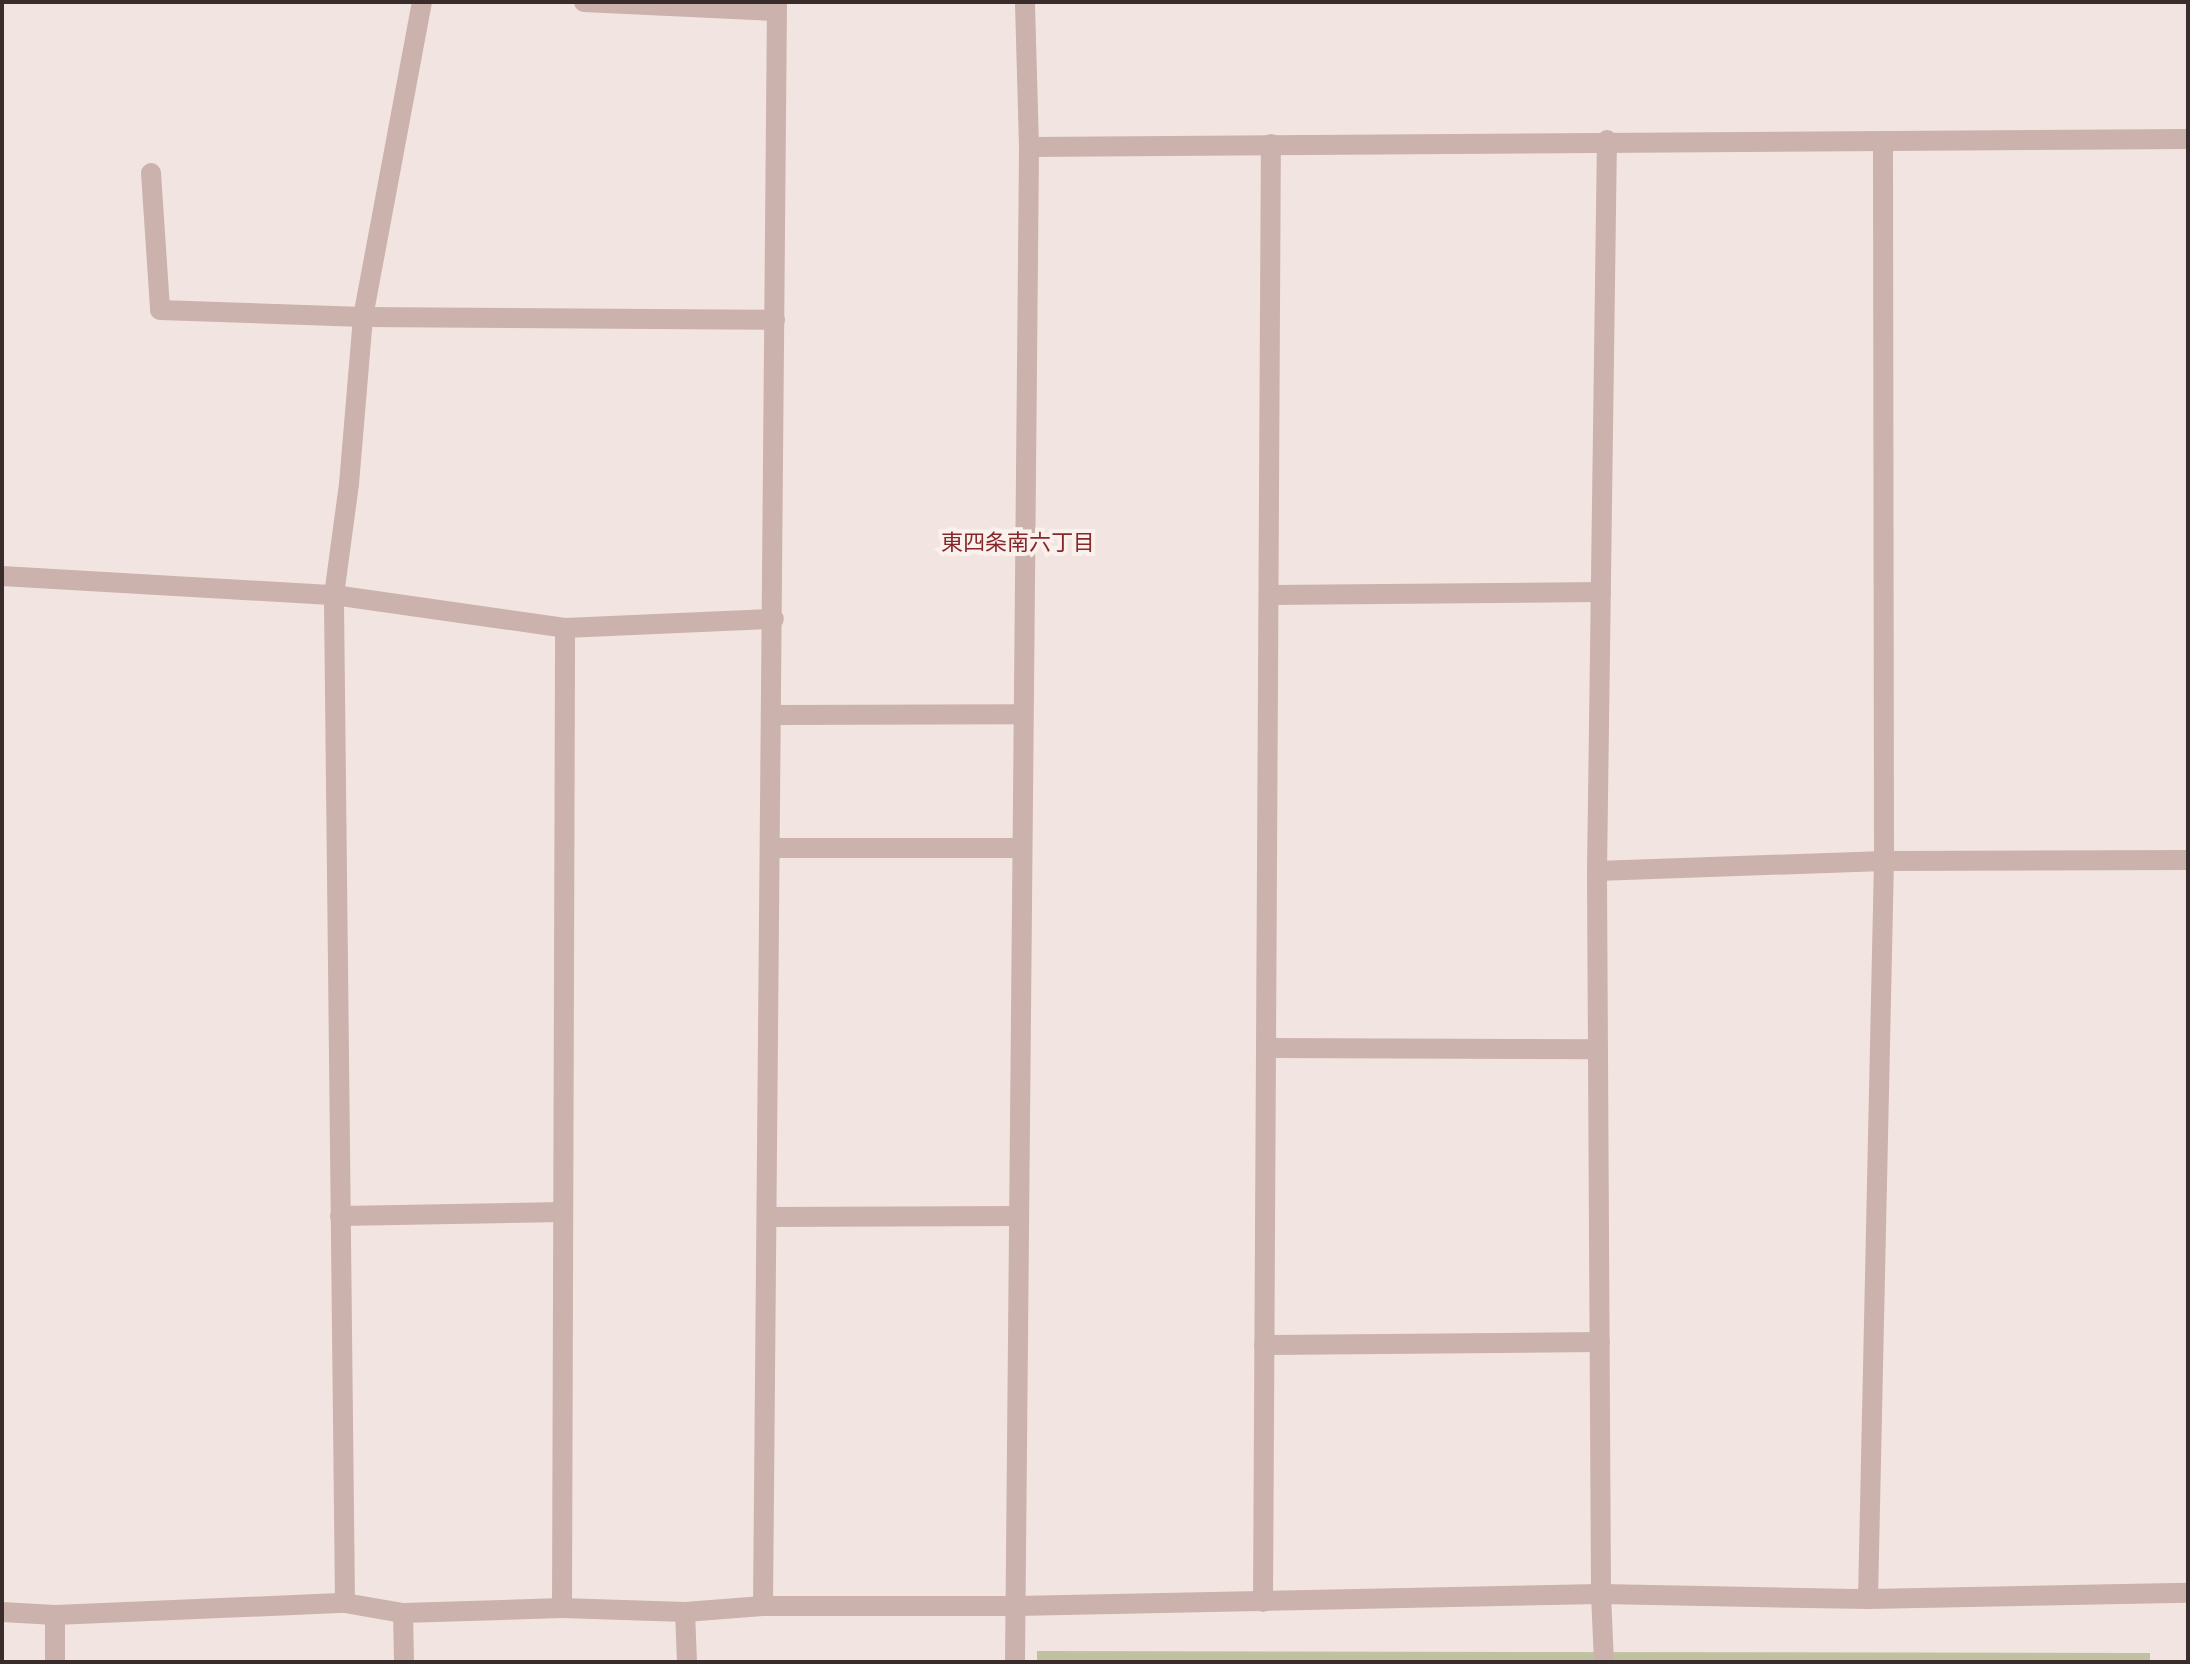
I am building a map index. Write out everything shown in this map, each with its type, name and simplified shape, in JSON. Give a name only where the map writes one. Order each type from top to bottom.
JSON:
[{"type":"street","points":[[345,1603],[334,595],[349,484],[363,317],[422,2]]},
{"type":"street","points":[[584,2],[777,6],[763,1606]]},
{"type":"street","points":[[1015,1662],[1029,147],[1025,2]]},
{"type":"street","points":[[1029,147],[1607,140],[1883,142],[2188,139]]},
{"type":"street","points":[[1604,1662],[1597,871],[1607,140]]},
{"type":"street","points":[[1868,1599],[1884,861],[1883,142]]},
{"type":"street","points":[[1263,1602],[1271,144]]},
{"type":"street","points":[[151,173],[160,310],[363,317],[775,320]]},
{"type":"street","points":[[2,576],[334,595],[565,628],[774,619]]},
{"type":"street","points":[[1269,595],[1601,592]]},
{"type":"street","points":[[562,1608],[565,628]]},
{"type":"street","points":[[773,715],[1023,714]]},
{"type":"street","points":[[772,848],[1022,848]]},
{"type":"street","points":[[1597,871],[1884,861],[2188,860]]},
{"type":"street","points":[[1266,1048],[1598,1049]]},
{"type":"street","points":[[340,1216],[563,1212]]},
{"type":"street","points":[[767,1217],[1018,1216]]},
{"type":"street","points":[[1264,1345],[1600,1342]]},
{"type":"street","points":[[2,1612],[55,1615],[345,1603],[403,1613],[562,1608],[685,1612],[763,1606],[1014,1606],[1601,1594],[1868,1599],[2188,1593]]},
{"type":"street","points":[[685,1612],[687,1662]]},
{"type":"street","points":[[403,1613],[404,1662]]},
{"type":"street","points":[[55,1615],[55,1662]]},
{"type":"green space","points":[[1037,1651],[2150,1653],[2150,1662],[1037,1662]]},
{"type":"district","name":"東四条南六丁目","points":[[1018,543]]}]
